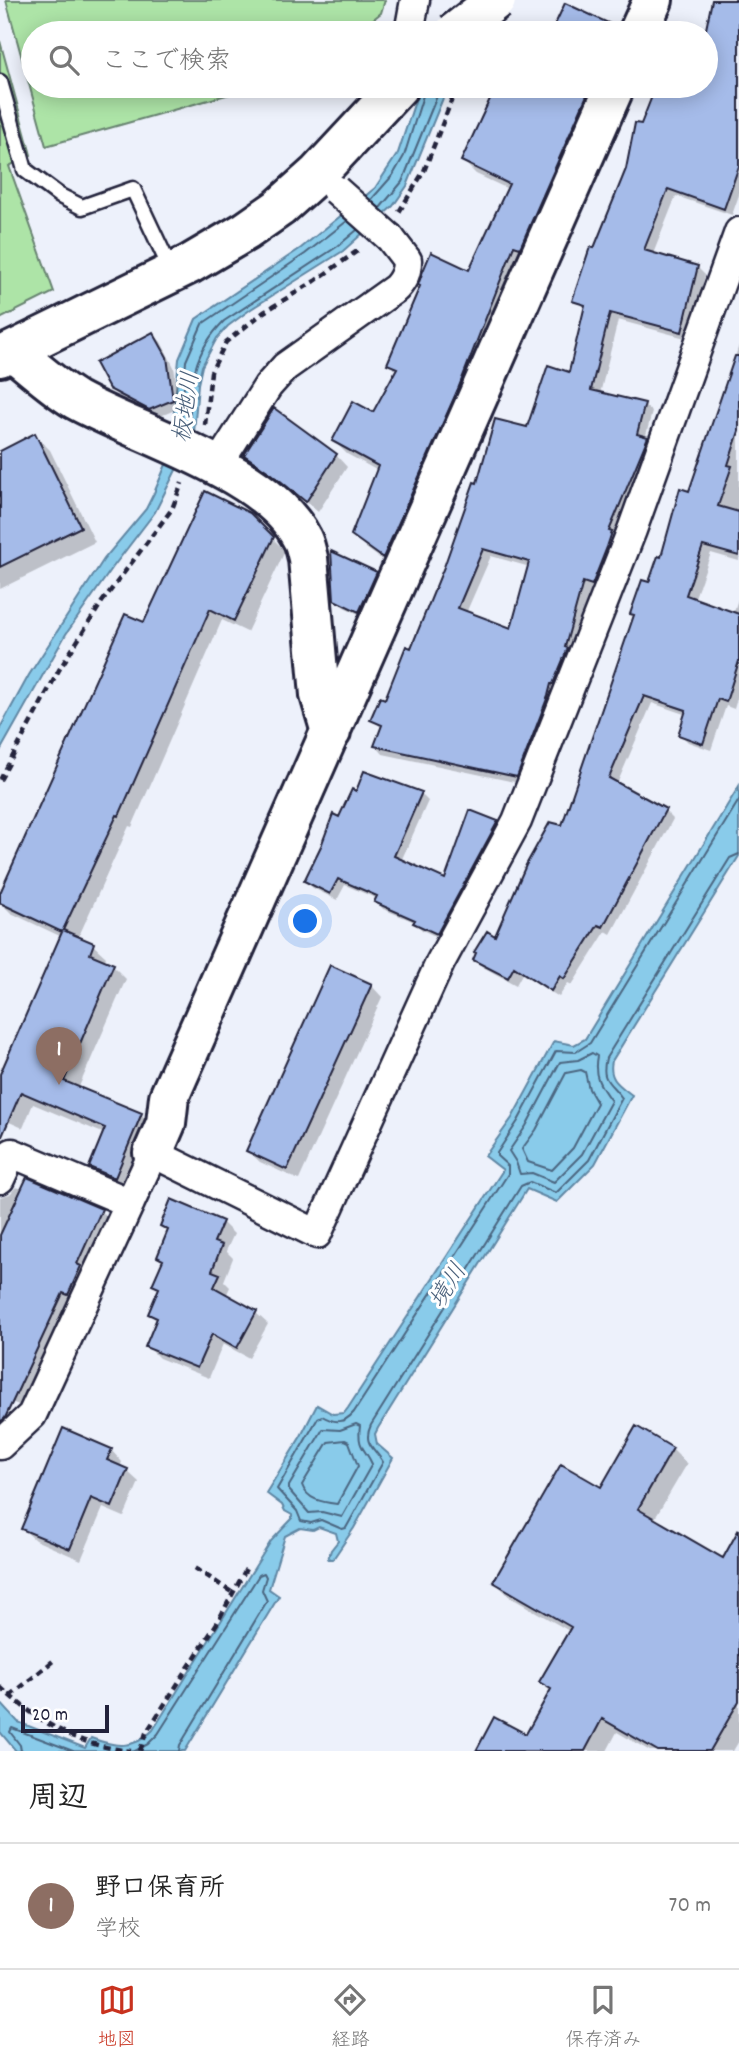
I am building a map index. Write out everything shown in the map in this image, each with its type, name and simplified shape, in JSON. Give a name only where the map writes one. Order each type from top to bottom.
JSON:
[{"type":"street","points":[[411,21],[415,0]]},
{"type":"street","points":[[469,21],[496,0]]},
{"type":"street","points":[[643,21],[653,0]]},
{"type":"street","points":[[6,354],[172,273],[327,182],[390,98]]},
{"type":"street","points":[[0,1445],[32,1415],[153,1153],[166,1123],[169,1097],[610,98]]},
{"type":"street","points":[[200,456],[285,367],[396,288],[407,271],[407,260],[402,251],[327,182]]},
{"type":"street","points":[[153,1153],[317,1234],[440,963],[517,821],[632,530],[739,232]]},
{"type":"street","points":[[6,354],[75,399],[200,456],[264,495],[286,516],[302,538],[308,558],[320,695],[331,732]]},
{"type":"street","points":[[0,1179],[12,1153],[130,1203]]},
{"type":"lane","points":[[0,82],[24,170],[60,196],[82,206],[133,189],[172,273]]},
{"type":"lane","points":[[0,134],[15,139]]},
{"type":"path","points":[[0,780],[60,670],[102,602],[173,509],[200,456],[211,372],[226,342],[264,312],[315,281],[384,232],[424,172],[452,98]]},
{"type":"path","points":[[140,1751],[146,1733],[217,1623],[247,1567]]},
{"type":"path","points":[[195,1568],[233,1593]]},
{"type":"path","points":[[10,1696],[53,1661]]},
{"type":"path","points":[[0,1686],[28,1712],[83,1742],[106,1749],[131,1751]]},
{"type":"green space","points":[[6,0],[385,0],[381,13],[371,21],[21,21],[21,55]]},
{"type":"green space","points":[[0,41],[31,155],[9,166],[54,292],[0,319]]},
{"type":"green space","points":[[33,98],[216,98],[46,146]]},
{"type":"water","name":"板地川","points":[[416,98],[443,98],[407,186],[393,206],[343,251],[251,309],[217,338],[202,366],[193,445],[181,460],[155,512],[66,634],[0,751],[0,728],[29,675],[104,559],[146,509],[154,493],[170,455],[179,359],[196,319],[301,248],[375,188],[398,153]]},
{"type":"water","name":"境川","points":[[739,786],[739,856],[612,1061],[613,1077],[632,1095],[595,1164],[557,1202],[527,1189],[378,1428],[375,1434],[377,1444],[393,1458],[354,1528],[333,1559],[328,1559],[338,1541],[336,1533],[319,1527],[313,1530],[300,1528],[285,1536],[269,1589],[279,1596],[185,1751],[16,1751],[0,1732],[0,1702],[18,1722],[85,1748],[91,1738],[124,1745],[139,1741],[153,1730],[271,1541],[292,1519],[292,1515],[285,1511],[282,1505],[266,1493],[317,1405],[333,1414],[344,1413],[348,1408],[503,1170],[485,1156],[512,1118],[554,1041],[574,1045],[585,1039]]},
{"type":"building","points":[[712,0],[739,0],[739,166],[724,209],[668,189],[644,250],[698,266],[682,332],[610,313],[591,390],[645,403],[637,434],[648,437],[609,531],[612,532],[592,585],[583,582],[565,647],[568,648],[551,684],[517,777],[374,746],[382,725],[370,720],[380,697],[385,699],[406,646],[411,648],[444,567],[474,482],[477,483],[495,419],[527,427],[548,365],[569,372],[585,305],[572,301],[590,247],[594,248],[626,169],[635,123],[641,124],[651,98],[718,98],[718,21],[708,21]],"holes":[[[483,549],[529,562],[511,628],[458,608]]]},
{"type":"building","points":[[565,3],[604,21],[557,21]]},
{"type":"building","points":[[490,98],[586,98],[520,248],[514,246],[458,389],[383,558],[351,535],[378,466],[332,441],[353,401],[373,412],[397,368],[387,364],[420,286],[418,285],[431,252],[469,270],[509,184],[461,161]]},
{"type":"building","points":[[153,332],[167,357],[173,400],[149,410],[109,389],[95,363]]},
{"type":"building","points":[[735,356],[739,356],[739,431],[728,465],[732,466],[718,506],[739,512],[739,556],[703,546],[686,595],[739,614],[739,661],[726,702],[718,699],[703,744],[678,735],[686,710],[644,696],[609,778],[666,809],[603,927],[598,925],[564,979],[560,976],[551,991],[514,967],[508,978],[473,960],[476,953],[474,952],[487,931],[495,936],[526,865],[550,822],[562,825],[634,615],[630,614],[642,580],[649,582],[658,556],[661,557],[680,488],[689,491]]},
{"type":"building","points":[[274,408],[337,454],[306,502],[244,455]]},
{"type":"building","points":[[35,433],[81,527],[0,567],[0,451]]},
{"type":"building","points":[[205,491],[250,513],[274,537],[234,621],[210,609],[119,816],[117,815],[63,930],[94,943],[90,954],[114,964],[64,1081],[142,1113],[115,1178],[89,1167],[105,1128],[21,1092],[0,1141],[0,1074],[62,932],[0,903],[0,893],[125,614],[144,622]]},
{"type":"building","points":[[331,551],[377,572],[359,612],[334,600]]},
{"type":"building","points":[[364,771],[422,792],[394,856],[445,879],[470,810],[498,821],[437,934],[413,923],[415,920],[374,902],[377,896],[338,879],[330,894],[304,881],[333,814],[339,817],[352,789],[356,791]]},
{"type":"building","points":[[330,965],[372,984],[287,1170],[246,1151]]},
{"type":"building","points":[[27,1177],[102,1209],[77,1264],[81,1266],[68,1295],[63,1293],[5,1418],[0,1422],[0,1235]]},
{"type":"building","points":[[171,1199],[223,1221],[214,1242],[222,1245],[212,1271],[220,1274],[214,1287],[257,1311],[237,1348],[212,1334],[197,1368],[145,1347],[157,1318],[148,1314],[159,1288],[152,1285],[163,1260],[157,1257],[168,1230],[160,1226]]},
{"type":"building","points":[[636,1426],[673,1448],[638,1509],[723,1558],[739,1529],[739,1701],[710,1751],[658,1751],[602,1719],[585,1751],[476,1751],[494,1717],[526,1734],[551,1689],[539,1682],[571,1627],[493,1582],[561,1464],[601,1487]]},
{"type":"building","points":[[63,1428],[112,1449],[107,1460],[128,1469],[112,1507],[91,1498],[70,1549],[21,1529]]},
{"type":"place","name":"野口保育所","points":[[59,1085]]}]
